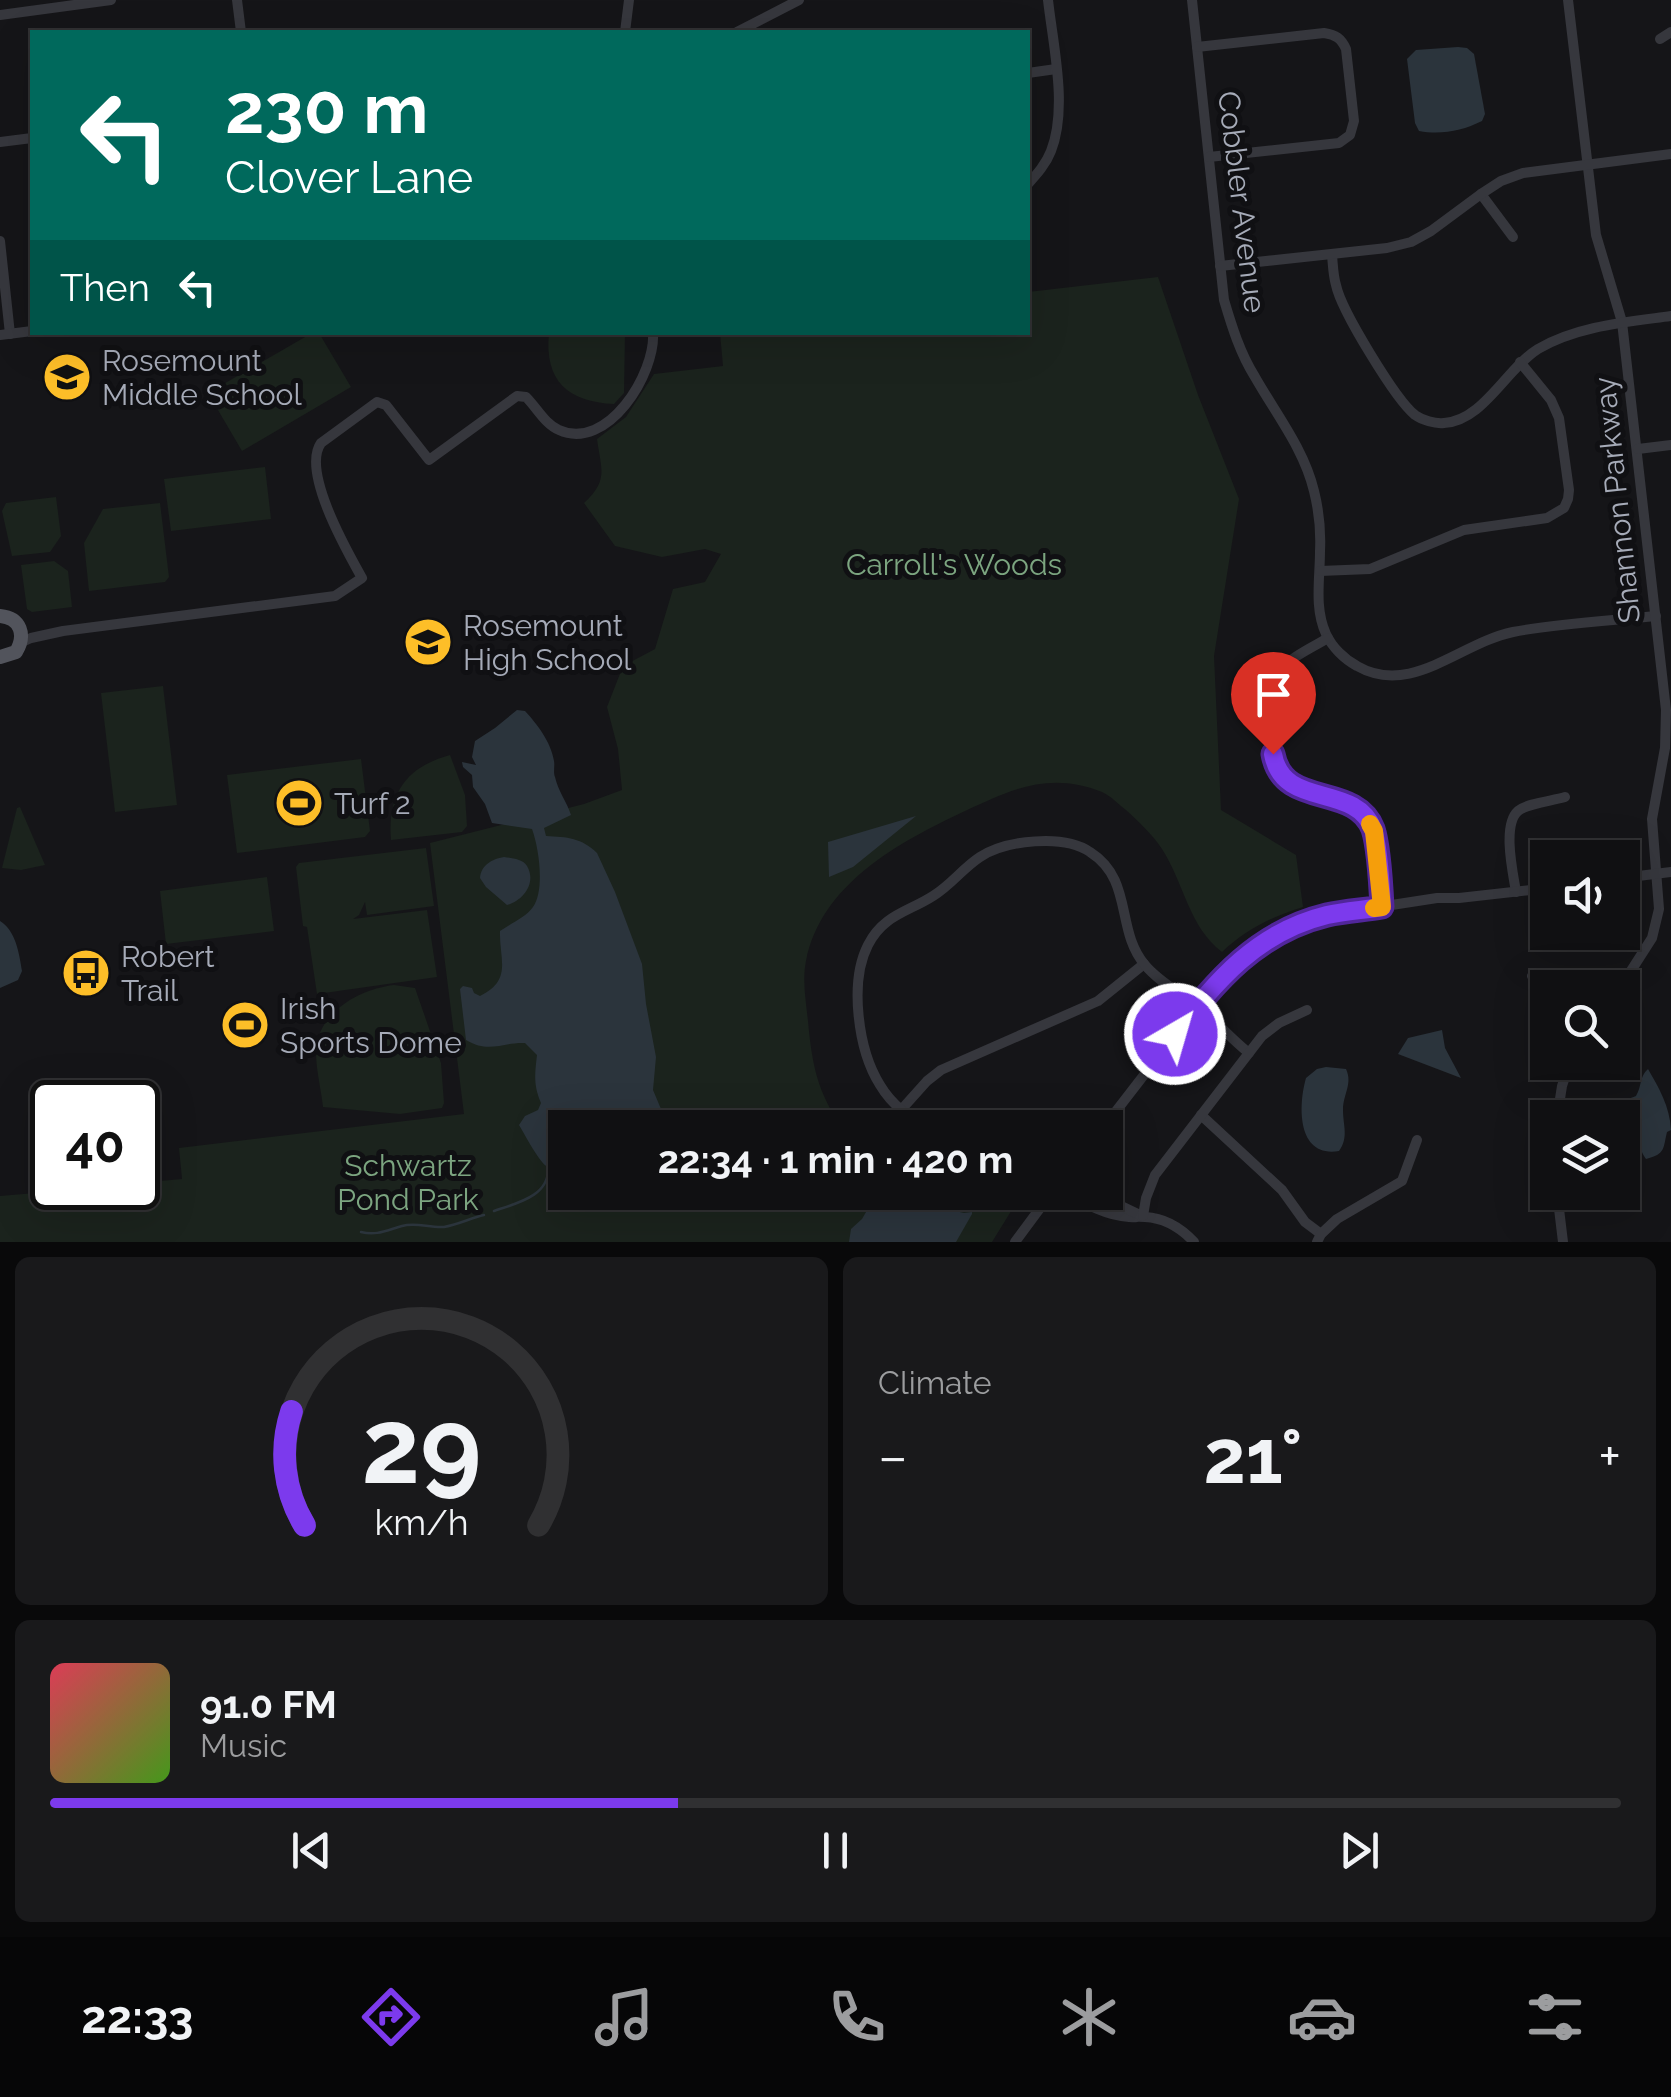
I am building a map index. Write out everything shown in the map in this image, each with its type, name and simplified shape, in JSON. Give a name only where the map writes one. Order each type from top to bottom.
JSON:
[{"type":"main road","points":[[0,672],[3,656],[16,652],[21,636],[14,620],[2,612]]},
{"type":"street","points":[[0,15],[111,0]]},
{"type":"street","points":[[237,0],[241,30]]},
{"type":"street","points":[[624,30],[630,0]]},
{"type":"street","points":[[741,30],[799,0]]},
{"type":"street","points":[[1030,182],[1051,150],[1059,115],[1048,0]]},
{"type":"street","name":"Cobbler Avenue","points":[[1192,0],[1224,300],[1235,339],[1305,463],[1314,490],[1319,518],[1320,616],[1328,638]]},
{"type":"street","name":"Shannon Parkway","points":[[1568,0],[1596,235],[1622,322],[1666,710],[1665,748],[1652,820],[1659,909],[1652,938],[1632,970]]},
{"type":"street","points":[[1197,47],[1335,35],[1346,49],[1354,121],[1350,135],[1339,142],[1209,156]]},
{"type":"street","points":[[1030,72],[1056,69]]},
{"type":"street","points":[[0,142],[30,138]]},
{"type":"street","points":[[1220,266],[1387,248],[1411,242],[1431,231],[1501,181],[1522,173],[1671,154]]},
{"type":"street","points":[[1481,194],[1512,237]]},
{"type":"street","points":[[0,241],[5,335],[30,331]]},
{"type":"street","points":[[1332,255],[1344,310],[1402,403],[1418,418],[1442,424],[1465,418],[1520,362],[1559,339],[1622,322],[1671,316]]},
{"type":"street","points":[[21,636],[31,638],[335,596],[362,578],[336,529],[317,475],[314,461],[320,444],[377,402],[386,406],[429,460],[517,396],[526,397],[556,429],[575,434],[593,431],[631,398],[647,370],[653,335]]},
{"type":"street","points":[[1320,572],[1370,569],[1464,530],[1547,518],[1564,508],[1569,490],[1559,418],[1551,400],[1520,362]]},
{"type":"street","points":[[1638,449],[1671,445]]},
{"type":"street","points":[[1382,907],[1374,831],[1362,813],[1341,800],[1300,790],[1274,764],[1267,704],[1273,680],[1288,662],[1328,638],[1341,655],[1358,667],[1378,675],[1399,676],[1422,671],[1480,642],[1508,633],[1656,616]]},
{"type":"street","points":[[1658,783],[1671,784]]},
{"type":"street","points":[[1516,892],[1509,836],[1513,818],[1520,809],[1565,798]]},
{"type":"street","points":[[1144,964],[1098,1001],[941,1070],[901,1110],[878,1082],[869,1062],[858,1013],[859,967],[868,944],[892,916],[938,893],[990,851],[1052,842],[1075,844],[1106,865],[1122,896],[1128,936],[1144,964],[1249,1054]]},
{"type":"street","points":[[1640,876],[1671,872]]},
{"type":"street","points":[[1117,1110],[1197,1006],[1243,956],[1282,932],[1327,915],[1437,898],[1530,890]]},
{"type":"street","points":[[1143,1216],[1155,1175],[1249,1054],[1271,1028],[1306,1010]]},
{"type":"street","points":[[1202,1115],[1282,1190],[1319,1238],[1338,1219],[1402,1181],[1416,1140]]},
{"type":"street","points":[[1123,1206],[1169,1222],[1194,1242]]},
{"type":"street","points":[[1015,1242],[1039,1210]]},
{"type":"street","points":[[1103,1210],[1132,1218],[1143,1216]]},
{"type":"street","points":[[1559,1210],[1563,1242]]},
{"type":"green space","name":"Carroll's Woods","points":[[1158,277],[1239,499],[1214,656],[1221,810],[1296,855],[1303,907],[1260,925],[1222,952],[1202,930],[1170,862],[1140,823],[1102,792],[1065,783],[1032,785],[982,803],[914,837],[866,869],[828,909],[814,934],[804,976],[811,1051],[821,1089],[832,1110],[548,1110],[548,1210],[1012,1210],[992,1242],[0,1242],[0,1196],[30,1193],[30,1210],[160,1210],[160,1181],[182,1179],[179,1148],[464,1114],[430,843],[584,804],[622,790],[618,749],[607,707],[623,666],[655,649],[673,589],[705,582],[721,554],[705,549],[662,557],[615,546],[584,503],[600,481],[597,439],[626,417],[654,374],[723,366],[720,335],[1030,335],[1030,292]]},
{"type":"green space","points":[[309,335],[320,335],[351,387],[242,451],[208,393]]},
{"type":"green space","points":[[549,335],[625,335],[624,393],[614,404],[572,393],[555,376],[548,350]]},
{"type":"green space","points":[[265,467],[271,519],[171,531],[164,479]]},
{"type":"green space","points":[[56,497],[61,536],[50,552],[12,556],[2,511],[6,503]]},
{"type":"green space","points":[[160,503],[169,577],[165,582],[89,591],[84,543],[103,509]]},
{"type":"green space","points":[[54,561],[68,571],[72,607],[32,612],[27,609],[21,565]]},
{"type":"green space","points":[[163,686],[177,805],[115,812],[101,693]]},
{"type":"green space","points":[[450,755],[465,795],[467,826],[462,832],[391,840],[392,809],[402,785],[422,767]]},
{"type":"green space","name":"Turf 2","points":[[361,759],[370,831],[365,837],[237,853],[227,775]]},
{"type":"green space","points":[[20,807],[45,865],[21,870],[2,868],[17,808]]},
{"type":"green space","points":[[426,848],[434,906],[367,915],[365,902],[353,919],[427,910],[437,977],[317,994],[296,867],[299,863]]},
{"type":"green space","points":[[267,877],[274,931],[166,944],[160,891]]},
{"type":"green space","points":[[394,985],[415,988],[441,1063],[442,1108],[400,1114],[323,1107],[316,1052],[324,1025],[355,997]]},
{"type":"shaded area","points":[[1458,47],[1474,54],[1485,114],[1482,121],[1451,131],[1419,131],[1407,59],[1416,50]]},
{"type":"shaded area","points":[[517,710],[525,711],[547,740],[556,782],[571,815],[544,828],[546,836],[574,839],[597,853],[642,964],[656,1057],[653,1090],[661,1110],[548,1110],[548,1167],[519,1125],[541,1103],[535,1073],[537,1055],[525,1043],[489,1047],[466,1040],[460,989],[472,988],[480,996],[497,983],[502,968],[500,931],[530,911],[537,900],[540,880],[532,829],[492,823],[473,787],[472,775],[463,767],[462,762],[476,765],[472,757],[475,741]]},
{"type":"shaded area","points":[[916,816],[853,867],[829,877],[828,842]]},
{"type":"shaded area","points":[[504,857],[517,859],[530,872],[523,895],[507,905],[480,878],[488,863]]},
{"type":"shaded area","points":[[0,921],[13,936],[22,971],[18,980],[0,988]]},
{"type":"shaded area","points":[[1442,1030],[1445,1048],[1461,1078],[1398,1054],[1408,1038]]},
{"type":"shaded area","points":[[1326,1067],[1346,1069],[1348,1074],[1343,1110],[1345,1136],[1339,1151],[1315,1146],[1304,1128],[1302,1102],[1306,1078]]},
{"type":"shaded area","points":[[1648,1069],[1660,1091],[1671,1130],[1660,1152],[1646,1159],[1640,1148],[1640,1100],[1626,1100],[1636,1096]]},
{"type":"shaded area","points":[[867,1210],[972,1212],[956,1242],[849,1242],[851,1229]]},
{"type":"waterway","points":[[494,1211],[538,1192],[548,1167]]},
{"type":"waterway","points":[[361,1232],[377,1233],[412,1225],[444,1227],[484,1215]]},
{"type":"slow traffic","points":[[1370,824],[1382,896],[1382,907],[1374,908]]},
{"type":"place","name":"Rosemount Middle School","points":[[67,377]]},
{"type":"place","name":"Rosemount High School","points":[[428,642]]},
{"type":"place","name":"Turf 2","points":[[299,803]]},
{"type":"place","name":"Robert Trail","points":[[86,973]]},
{"type":"place","name":"Irish Sports Dome","points":[[245,1025]]},
{"type":"route","points":[[1175,1034],[1227,971],[1266,941],[1327,915],[1382,907],[1374,831],[1362,813],[1341,800],[1300,790],[1274,764],[1273,754]]},
{"type":"park label","name":"Schwartz Pond Park","points":[[408,1182]]}]
